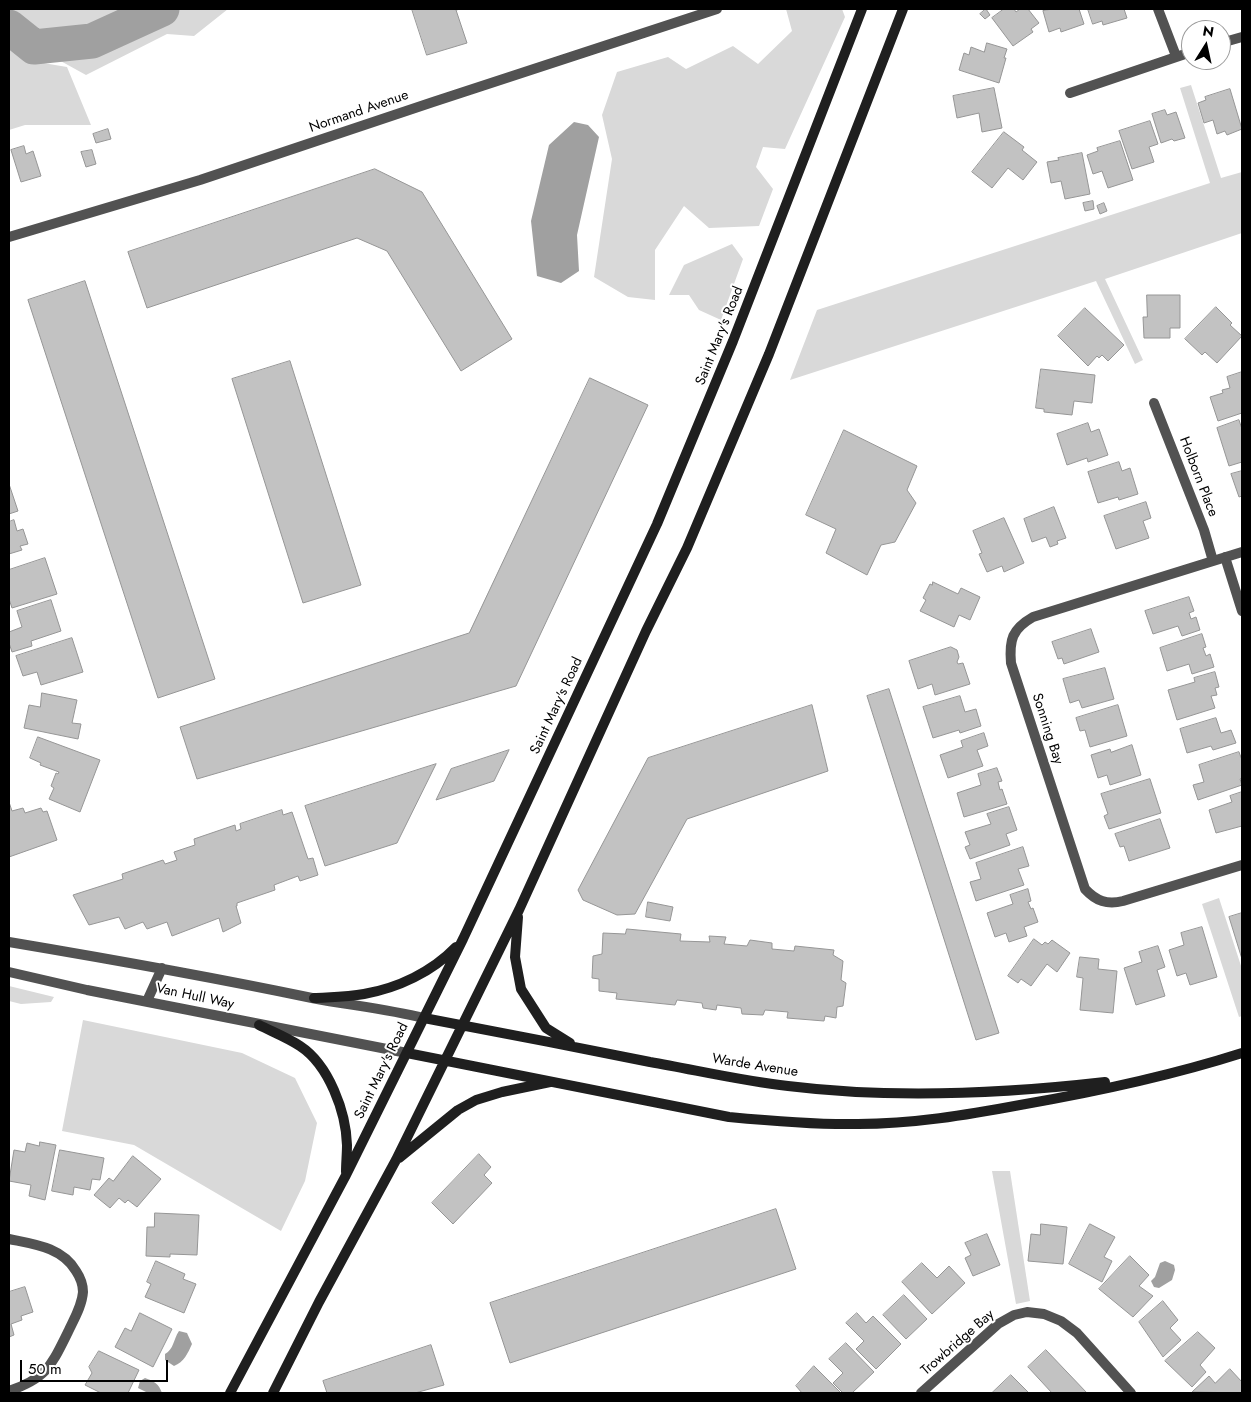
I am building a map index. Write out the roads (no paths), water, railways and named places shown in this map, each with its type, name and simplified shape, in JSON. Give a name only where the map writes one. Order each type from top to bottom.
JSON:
[{"type":"main road","name":"Saint Mary's Road","points":[[230,1393],[345,1177],[463,939],[657,524],[733,341],[862,9]]},
{"type":"main road","points":[[273,1393],[396,1160],[519,910],[646,631],[687,548],[769,354],[902,9]]},
{"type":"main road","points":[[519,910],[515,957],[520,989],[546,1028],[578,1048]]},
{"type":"main road","points":[[314,998],[362,995],[397,985],[417,976],[446,957],[463,939]]},
{"type":"main road","name":"Warde Avenue","points":[[424,1018],[767,1084],[850,1092],[923,1093],[1016,1090],[1150,1077]]},
{"type":"main road","points":[[259,1025],[301,1047],[315,1059],[325,1072],[344,1120],[347,1145],[345,1177]]},
{"type":"main road","name":"Warde Avenue","points":[[406,1053],[729,1117],[792,1122],[859,1124],[928,1120],[1072,1096],[1206,1064],[1242,1053]]},
{"type":"main road","points":[[396,1160],[458,1110],[476,1100],[502,1092],[555,1081]]},
{"type":"street","name":"Normand Avenue","points":[[9,237],[200,180],[716,9]]},
{"type":"street","points":[[1158,9],[1176,56]]},
{"type":"street","points":[[1070,93],[1181,55]]},
{"type":"street","name":"Holborn Place","points":[[1154,403],[1204,530],[1213,561]]},
{"type":"street","name":"Sonning Bay","points":[[1242,552],[1033,617],[1020,624],[1013,636],[1010,649],[1011,663],[1085,889],[1093,897],[1101,902],[1112,904],[1123,902],[1242,865]]},
{"type":"street","points":[[1225,557],[1242,612]]},
{"type":"street","name":"Van Hull Way","points":[[9,942],[162,968],[361,1007]]},
{"type":"street","points":[[147,1001],[162,968]]},
{"type":"street","name":"Van Hull Way","points":[[9,972],[87,990],[377,1047]]},
{"type":"street","name":"Warde Avenue","points":[[361,1007],[394,1011],[424,1018]]},
{"type":"street","name":"Warde Avenue","points":[[377,1047],[406,1053]]},
{"type":"street","points":[[9,1240],[40,1246],[61,1255],[73,1266],[81,1280],[83,1291],[74,1320],[55,1359],[45,1373],[27,1385],[9,1391]]},
{"type":"street","name":"Trowbridge Bay","points":[[922,1393],[998,1324],[1014,1315],[1027,1312],[1044,1314],[1061,1321],[1076,1332],[1131,1393]]},
{"type":"waterway","points":[[9,27],[34,47],[92,41],[162,9]]}]
